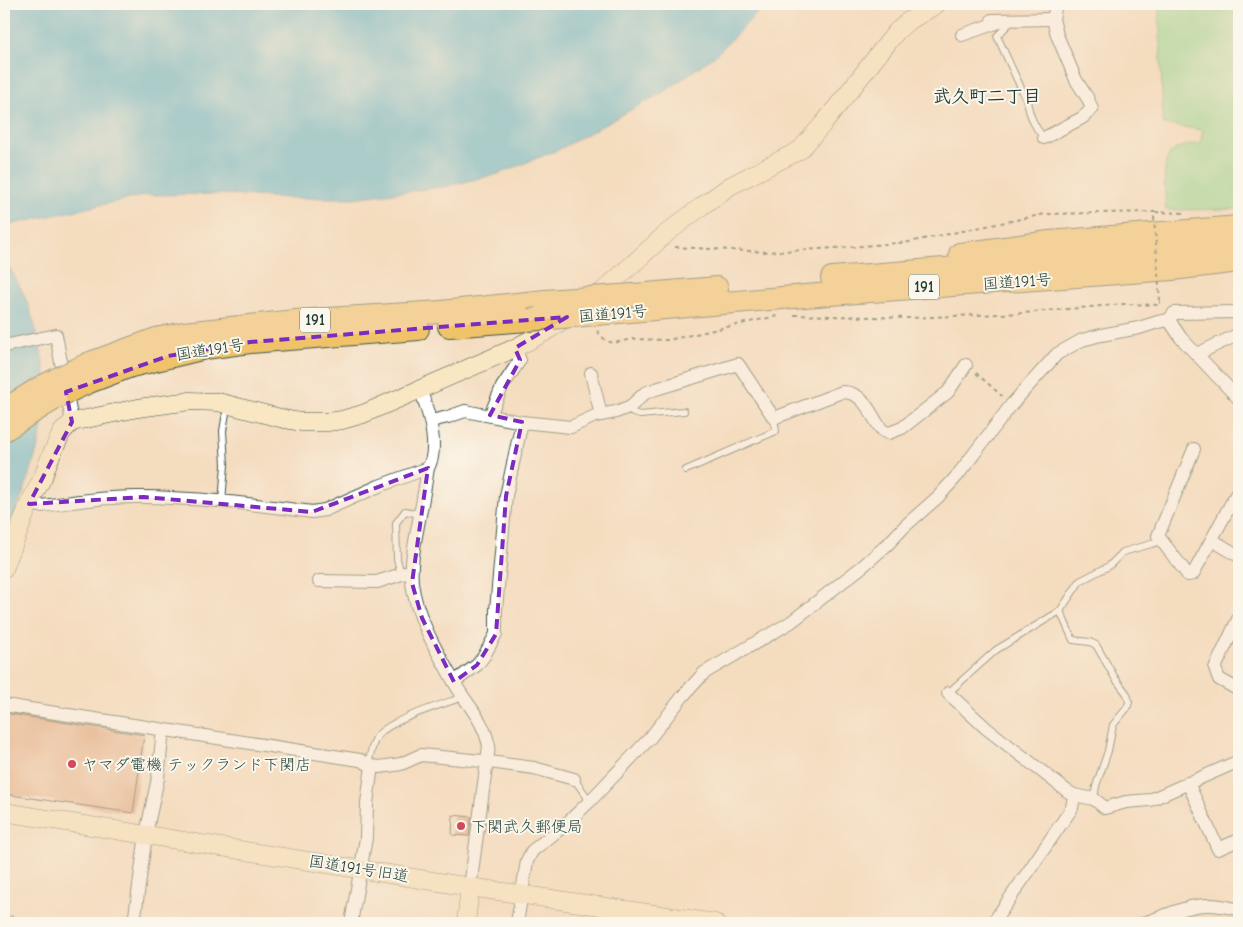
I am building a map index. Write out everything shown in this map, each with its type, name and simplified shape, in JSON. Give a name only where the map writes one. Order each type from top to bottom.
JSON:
[{"type":"highway","points":[[814,280],[977,251],[1031,244],[1239,226]]},
{"type":"highway","name":"国道191号","points":[[4,430],[90,373],[156,339],[193,332],[295,321],[441,312],[545,301],[1239,244]]},
{"type":"highway","name":"国道191号","points":[[4,410],[41,387],[90,373],[131,366],[206,348],[250,342],[528,320],[600,320],[817,295],[1172,269],[1239,261]]},
{"type":"highway","points":[[1046,278],[1073,286],[1175,282],[1239,275]]},
{"type":"street","points":[[4,569],[62,432],[72,422],[138,408],[190,400],[218,402],[284,419],[315,422],[342,420],[363,414],[515,348],[545,332],[602,292],[668,232],[730,186],[800,150],[898,31],[907,22],[937,4]]},
{"type":"street","points":[[1044,138],[1082,118],[1092,109],[1069,66],[1057,35],[1053,19],[1056,4]]},
{"type":"street","points":[[962,35],[1008,19]]},
{"type":"street","points":[[992,20],[1053,19]]},
{"type":"street","points":[[517,923],[527,861],[532,852],[590,801],[650,738],[692,685],[704,673],[784,627],[812,607],[863,566],[904,526],[938,497],[983,443],[1012,404],[1056,354],[1074,343],[1092,337],[1169,320],[1174,313],[1239,312]]},
{"type":"street","points":[[1169,320],[1181,338],[1239,399]]},
{"type":"street","points":[[1197,354],[1239,334]]},
{"type":"street","points":[[4,346],[56,335],[72,422]]},
{"type":"street","points":[[490,415],[502,387],[520,360],[515,348]]},
{"type":"street","points":[[431,421],[465,411],[522,422],[571,427],[601,415],[629,407],[645,393],[656,388],[738,364],[774,418],[842,392],[849,392],[862,399],[883,431],[889,433],[902,428],[948,392],[966,365]]},
{"type":"street","points":[[591,373],[601,415]]},
{"type":"street","points":[[420,389],[431,421],[432,447],[420,514],[406,573],[412,583],[422,618],[454,682],[483,726],[488,746],[466,923]]},
{"type":"street","points":[[454,682],[476,665],[484,656],[496,634],[496,610],[506,496],[522,422]]},
{"type":"street","points":[[1194,449],[1158,536],[1188,575],[1193,574],[1239,489]]},
{"type":"street","points":[[30,504],[41,506],[125,497],[144,497],[222,502],[312,512],[325,510],[379,486],[428,468]]},
{"type":"street","points":[[1212,540],[1239,556]]},
{"type":"street","points":[[319,581],[377,582],[406,573]]},
{"type":"street","points":[[1239,620],[1215,668],[1219,679],[1239,690]]},
{"type":"street","points":[[948,693],[986,728],[1074,796],[1094,799],[1105,808],[1126,802],[1150,800],[1239,761]]},
{"type":"street","points":[[4,705],[360,760],[380,767],[401,764],[421,755],[534,768],[574,779]]},
{"type":"street","points":[[134,923],[146,834],[158,778],[163,730]]},
{"type":"street","points":[[352,923],[366,838],[366,803],[370,765]]},
{"type":"street","points":[[1188,783],[1218,849],[1239,840]]},
{"type":"street","points":[[993,923],[1072,808],[1074,796]]},
{"type":"street","name":"国道191号旧道","points":[[4,812],[362,868],[470,887],[522,893],[656,919],[704,922]]},
{"type":"street","points":[[1144,923],[1196,905],[1209,904],[1239,910]]},
{"type":"street","points":[[4,922],[12,923]]},
{"type":"lane","points":[[1008,19],[1008,26],[997,36],[1027,101],[1028,111],[1039,133],[1044,138]]},
{"type":"lane","points":[[629,407],[633,413],[640,415],[684,411]]},
{"type":"lane","points":[[222,502],[225,465],[223,431],[226,413]]},
{"type":"lane","points":[[686,470],[776,431],[774,418]]},
{"type":"lane","points":[[406,573],[397,558],[396,524],[405,511],[420,514]]},
{"type":"lane","points":[[948,693],[996,650],[1060,611],[1080,581],[1109,566],[1123,552],[1161,540]]},
{"type":"lane","points":[[1060,611],[1073,640],[1090,642],[1096,645],[1115,678],[1127,694],[1129,702],[1127,708],[1113,725],[1108,751],[1096,786],[1094,799]]},
{"type":"lane","points":[[370,765],[375,739],[381,731],[401,720],[463,697]]},
{"type":"lane","points":[[574,779],[590,801]]},
{"type":"path","points":[[670,246],[768,252],[851,248],[909,242],[1045,214],[1154,212],[1160,305],[1124,304],[1023,313],[910,318],[789,315]]},
{"type":"path","points":[[600,320],[606,341],[614,343],[632,340],[668,340],[780,316]]},
{"type":"path","points":[[966,365],[1012,404]]},
{"type":"highlighted area","points":[[567,317],[515,348],[520,360],[490,415],[522,422],[506,496],[496,634],[477,665],[454,682],[422,618],[412,583],[428,468],[312,512],[144,497],[29,504],[72,422],[66,392],[168,356],[250,342]]},
{"type":"green space","points":[[1159,4],[1239,4],[1239,209],[1166,210],[1164,180],[1167,159],[1176,149],[1200,143],[1203,130],[1163,124]]},
{"type":"water","points":[[4,4],[766,4],[717,54],[667,90],[560,149],[498,174],[443,187],[353,198],[286,198],[222,194],[147,195],[4,226]]},
{"type":"water","points":[[4,260],[26,298],[43,361],[46,397],[41,435],[36,453],[4,543]]},
{"type":"building","name":"ヤマダ電機 テックランド下関店","points":[[4,713],[144,735],[133,813],[4,794]]},
{"type":"building","points":[[453,815],[471,817],[469,836],[452,835]]},
{"type":"place","name":"ヤマダ電機 テックランド下関店","points":[[72,764]]},
{"type":"place","name":"下関武久郵便局","points":[[461,826]]},
{"type":"district","name":"武久町二丁目","points":[[987,96]]}]
